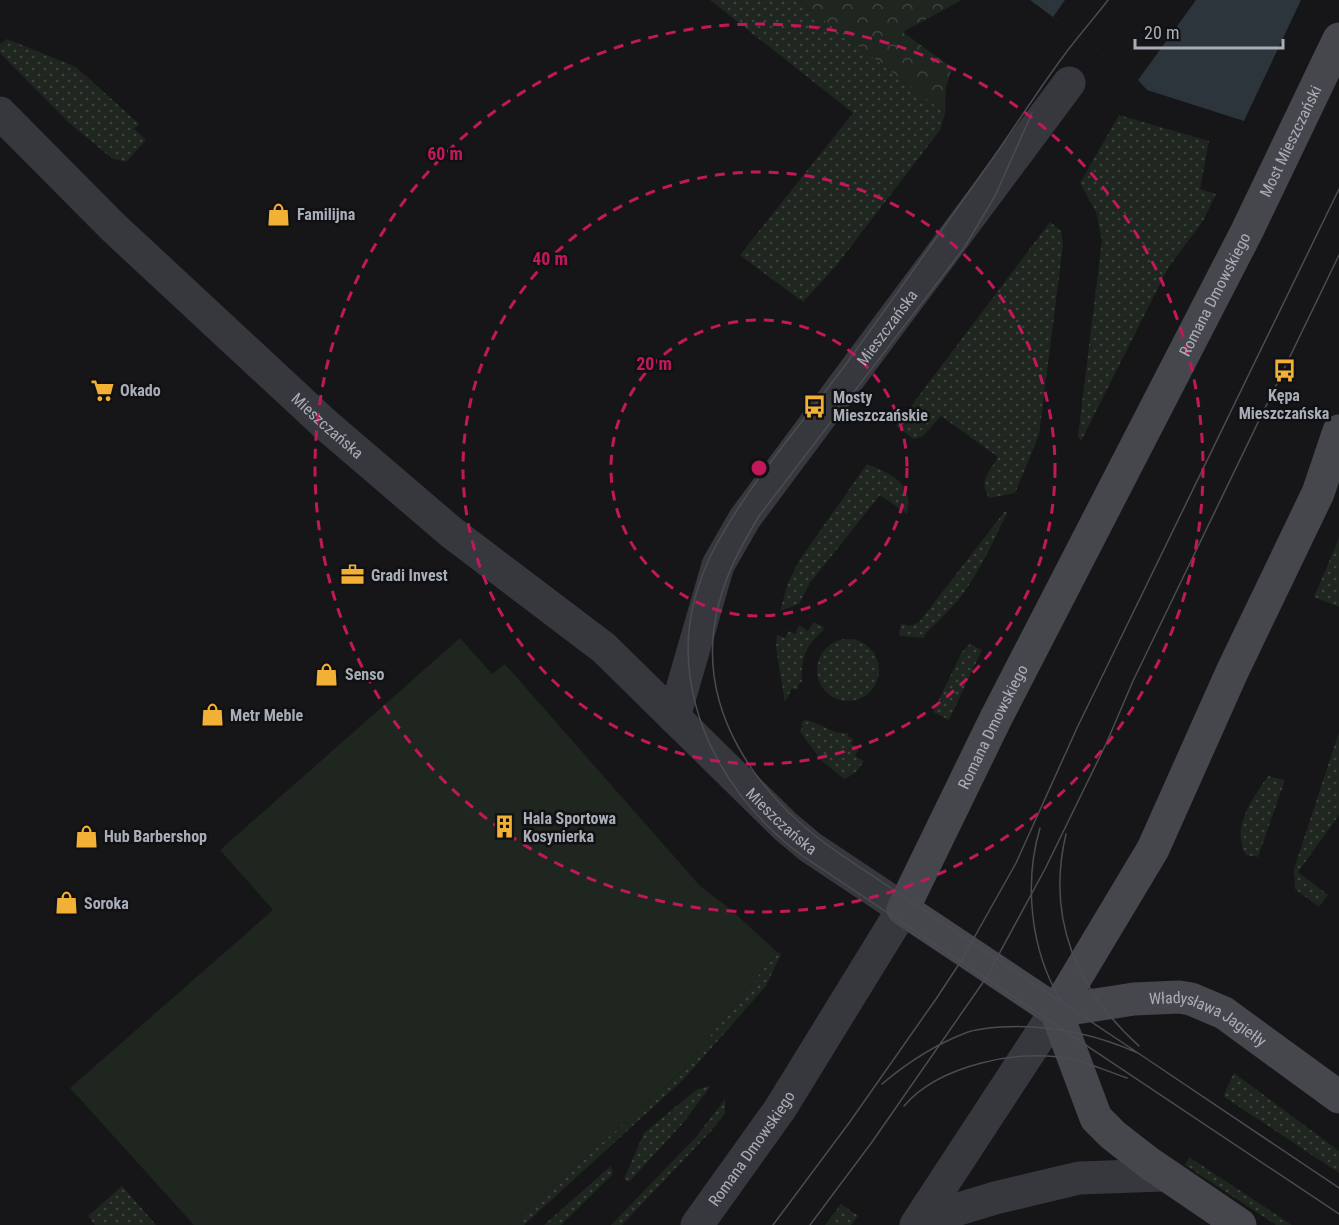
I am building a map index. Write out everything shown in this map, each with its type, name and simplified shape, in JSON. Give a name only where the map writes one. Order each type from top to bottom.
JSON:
[{"type":"main road","name":"Most Mieszczański","points":[[1257,210],[1339,39]]},
{"type":"main road","name":"Romana Dmowskiego","points":[[903,909],[996,718],[1257,210]]},
{"type":"main road","points":[[1056,1011],[1153,849],[1233,672],[1318,494],[1339,431]]},
{"type":"main road","points":[[903,909],[1056,1011],[1096,1118],[1164,1175],[1240,1225]]},
{"type":"main road","name":"Władysława Jagiełły","points":[[1056,1011],[1134,999],[1179,997],[1191,999],[1224,1013],[1339,1097]]},
{"type":"street","name":"Mieszczańska","points":[[674,717],[718,565],[745,518],[1069,83]]},
{"type":"street","name":"Mieszczańska","points":[[0,113],[112,227],[326,425],[451,531],[604,648],[784,826],[810,847],[903,909]]},
{"type":"street","name":"Romana Dmowskiego","points":[[697,1225],[780,1109],[903,909]]},
{"type":"street","points":[[918,1223],[1056,1011]]},
{"type":"street","points":[[918,1223],[995,1198],[1079,1178],[1164,1175]]},
{"type":"green space","points":[[710,0],[798,0],[945,113],[940,130],[836,266],[803,302],[740,255],[853,113]]},
{"type":"green space","points":[[798,0],[962,0],[903,32],[952,68],[946,87],[945,113]]},
{"type":"green space","points":[[7,39],[76,67],[139,124],[134,129],[146,140],[126,162],[113,159],[69,123],[0,53],[0,44]]},
{"type":"green space","points":[[1119,115],[1209,141],[1200,189],[1216,194],[1203,221],[1168,268],[1081,441],[1078,436],[1102,240],[1096,212],[1080,183]]},
{"type":"green space","points":[[1050,222],[1061,231],[1063,245],[1039,435],[1015,493],[989,498],[984,486],[985,481],[998,457],[941,416],[923,436],[914,439],[896,426]]},
{"type":"green space","points":[[867,464],[892,476],[904,487],[908,503],[907,514],[880,495],[810,583],[799,604],[780,611],[788,583],[799,561]]},
{"type":"green space","points":[[1005,511],[1007,513],[985,557],[959,599],[926,633],[924,638],[899,636],[901,624],[911,626],[920,621]]},
{"type":"green space","points":[[1339,538],[1339,607],[1314,597]]},
{"type":"green space","points":[[814,622],[824,627],[823,631],[808,647],[803,660],[802,682],[797,690],[792,688],[785,702],[776,648],[777,635],[785,638],[789,631],[795,634],[799,625],[808,631]]},
{"type":"green space","points":[[460,638],[492,674],[505,664],[700,886],[729,908],[777,952],[682,1071],[510,1225],[194,1225],[70,1088],[273,910],[220,850]]},
{"type":"green space","points":[[848,639],[860,641],[870,648],[877,658],[879,670],[877,682],[870,692],[860,699],[848,701],[836,699],[826,692],[819,682],[817,670],[819,658],[826,648],[836,641]]},
{"type":"green space","points":[[970,644],[982,650],[949,720],[933,712],[962,652]]},
{"type":"green space","points":[[804,720],[836,732],[848,733],[848,737],[854,739],[851,744],[859,748],[855,756],[864,761],[856,772],[844,779],[822,761],[800,732]]},
{"type":"green space","points":[[1339,732],[1339,815],[1298,872],[1328,895],[1319,907],[1295,889],[1294,869]]},
{"type":"green space","points":[[1268,776],[1285,780],[1258,857],[1246,855],[1242,845],[1242,824],[1250,804]]},
{"type":"green space","points":[[777,952],[781,954],[766,986],[684,1079],[524,1225],[510,1225],[682,1071]]},
{"type":"green space","points":[[1234,1073],[1339,1151],[1339,1173],[1223,1096]]},
{"type":"green space","points":[[710,1087],[684,1122],[629,1182],[624,1179],[644,1133],[696,1090]]},
{"type":"green space","points":[[725,1099],[725,1114],[711,1131],[622,1225],[611,1225],[696,1137]]},
{"type":"green space","points":[[1189,1157],[1292,1225],[1276,1225],[1185,1165]]},
{"type":"green space","points":[[611,1166],[613,1174],[561,1225],[544,1225]]},
{"type":"green space","points":[[122,1186],[156,1225],[95,1225],[88,1216]]},
{"type":"green space","points":[[841,1204],[858,1216],[851,1225],[825,1225]]},
{"type":"shaded area","points":[[1030,0],[1339,0],[1244,121],[1147,90],[1138,80]]},
{"type":"pier","points":[[1065,0],[1196,0],[1138,80],[1053,17]]},
{"type":"pier","points":[[1301,0],[1339,0],[1339,167],[1243,123]]},
{"type":"tram line","points":[[1108,0],[1058,63],[886,309],[777,453],[727,526],[698,586],[688,637],[690,677],[704,731],[730,780],[765,824],[792,848],[1339,1214]]},
{"type":"tram line","points":[[1032,113],[995,196],[964,248],[759,516],[747,536],[731,569],[719,603],[713,642],[715,679],[723,714],[738,747],[758,778],[810,831],[840,854],[1138,1053]]},
{"type":"tram line","points":[[773,1225],[849,1123],[936,999],[961,961],[1016,863],[1077,728],[1339,189]]},
{"type":"tram line","points":[[810,1225],[872,1142],[986,978],[1045,869],[1106,744],[1133,681],[1339,255]]},
{"type":"tram line","points":[[1040,828],[1032,870],[1033,915],[1042,959],[1060,999]]},
{"type":"tram line","points":[[1066,834],[1061,865],[1060,895],[1071,950],[1098,1001],[1139,1046]]},
{"type":"tram line","points":[[882,1084],[923,1054],[972,1031],[1018,1026],[1070,1031],[1104,1040],[1138,1053],[1339,1188]]},
{"type":"tram line","points":[[904,1106],[919,1092],[959,1070],[1005,1058],[1050,1056],[1070,1059],[1127,1078]]},
{"type":"place","name":"Familijna","points":[[279,214]]},
{"type":"place","name":"Kępa Mieszczańska","points":[[1284,370]]},
{"type":"place","name":"Okado","points":[[102,390]]},
{"type":"place","name":"Mosty Mieszczańskie","points":[[815,406]]},
{"type":"place","name":"Gradi Invest","points":[[353,575]]},
{"type":"place","name":"Senso","points":[[327,674]]},
{"type":"place","name":"Metr Meble","points":[[212,715]]},
{"type":"place","name":"Hala Sportowa Kosynierka","points":[[505,827]]},
{"type":"place","name":"Hub Barbershop","points":[[86,836]]},
{"type":"place","name":"Soroka","points":[[66,903]]}]
